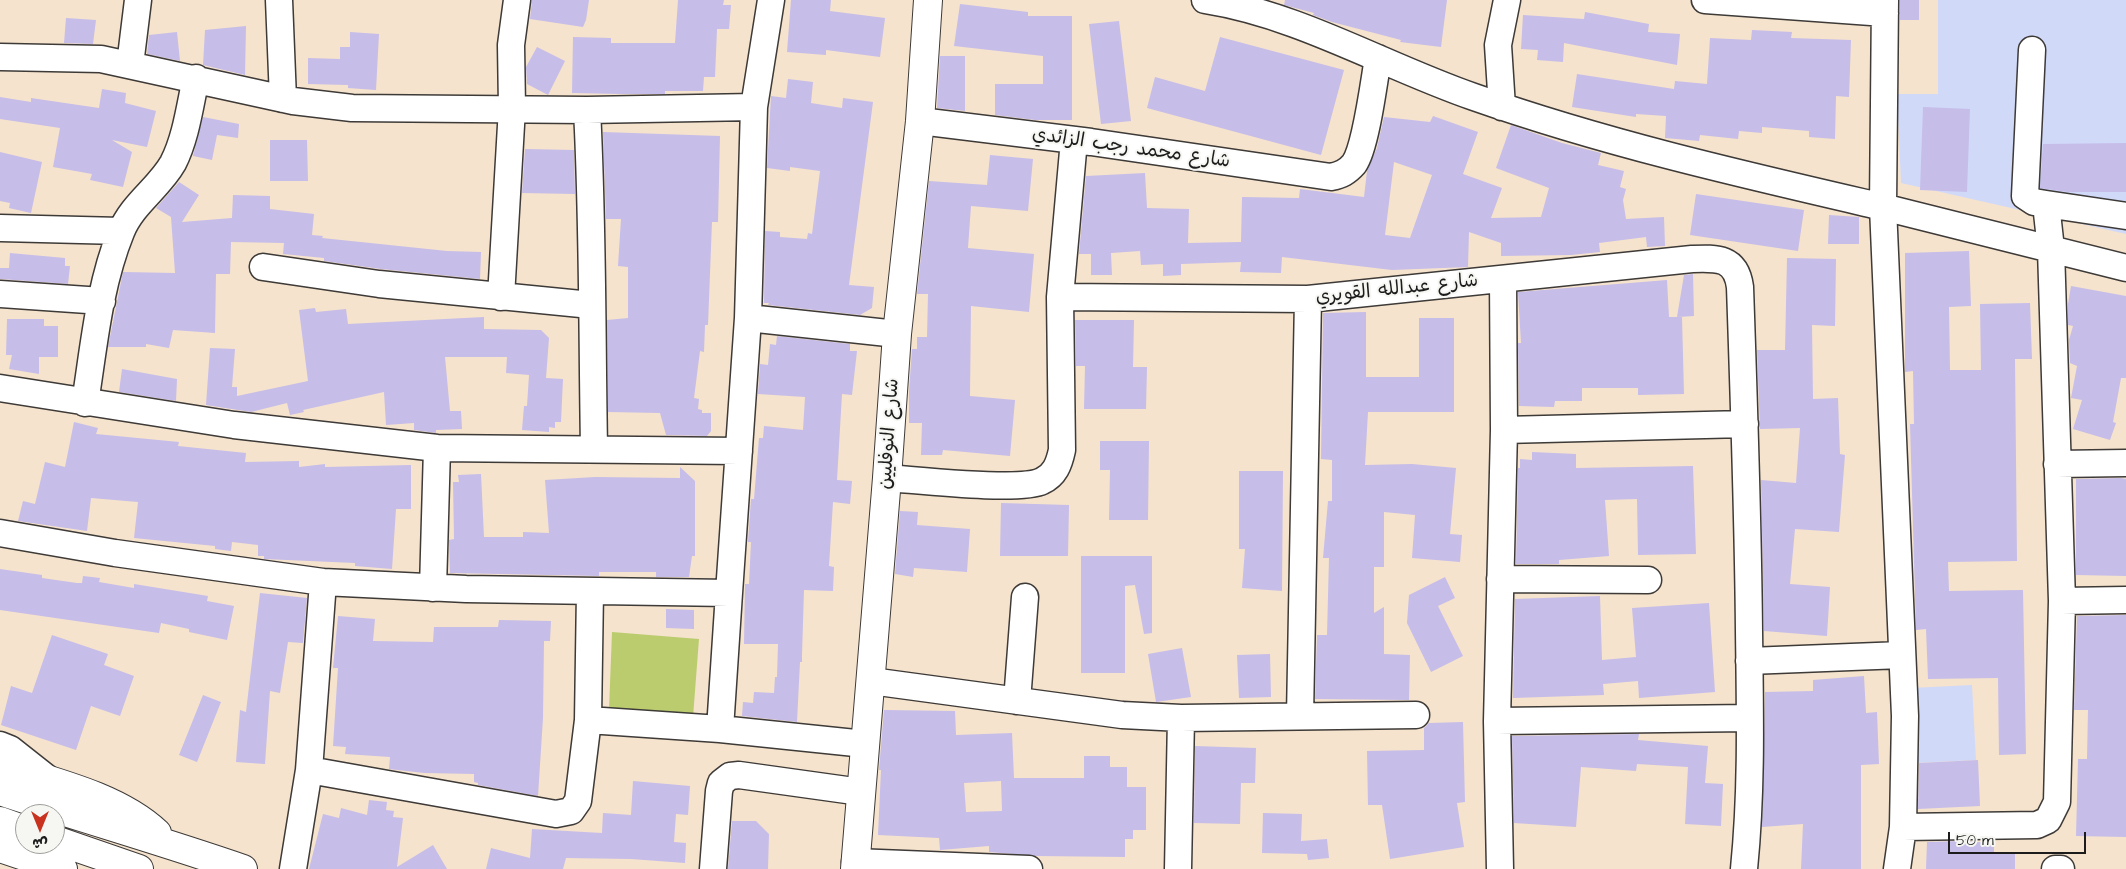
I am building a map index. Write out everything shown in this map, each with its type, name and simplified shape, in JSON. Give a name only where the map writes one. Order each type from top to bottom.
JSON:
[{"type":"main road","name":"شارع النوفليين","points":[[855,865],[887,478],[896,334],[920,121],[928,0]]},
{"type":"main road","points":[[0,764],[125,810],[147,823],[168,843]]},
{"type":"main road","points":[[0,792],[87,820],[168,843],[242,869]]},
{"type":"main road","points":[[0,821],[15,826]]},
{"type":"main road","points":[[65,843],[139,869]]},
{"type":"main road","points":[[0,848],[63,869]]},
{"type":"street","points":[[130,65],[138,0]]},
{"type":"street","points":[[279,0],[283,99]]},
{"type":"street","points":[[501,297],[512,108],[511,45],[517,0]]},
{"type":"street","points":[[720,729],[748,318],[754,107],[771,0]]},
{"type":"street","points":[[1205,0],[1231,4],[1277,18],[1378,58],[1434,84],[1552,124],[1689,162],[1883,207],[2126,268]]},
{"type":"street","points":[[1502,107],[1498,45],[1507,0]]},
{"type":"street","points":[[1705,0],[1885,6],[1883,207],[1905,716],[1903,827],[1897,869]]},
{"type":"street","points":[[2032,50],[2025,196],[2034,202],[2126,216]]},
{"type":"street","points":[[0,56],[101,59],[196,78],[283,99],[352,108],[587,110],[754,107]]},
{"type":"street","name":"شارع محمد رجب الزائدي","points":[[920,121],[1074,140],[1318,176],[1342,175],[1359,155],[1378,58]]},
{"type":"street","points":[[85,403],[102,301],[121,231],[136,205],[172,164],[178,152],[196,78]]},
{"type":"street","points":[[587,110],[592,216],[591,305],[594,448]]},
{"type":"street","points":[[887,478],[1029,486],[1051,476],[1058,465],[1062,450],[1060,297],[1074,140]]},
{"type":"street","points":[[1903,827],[2021,827],[2037,825],[2048,820],[2057,802],[2059,790],[2062,601],[2056,464],[2051,249],[2046,204]]},
{"type":"street","points":[[0,228],[121,231]]},
{"type":"street","name":"شارع عبدالله القويري","points":[[1060,297],[1308,299],[1713,258],[1725,261],[1732,266],[1738,275],[1745,424]]},
{"type":"street","points":[[263,267],[379,284],[591,305]]},
{"type":"street","points":[[1500,869],[1497,721],[1504,430],[1503,280]]},
{"type":"street","points":[[0,294],[102,301]]},
{"type":"street","points":[[1300,716],[1308,299]]},
{"type":"street","points":[[748,318],[896,334]]},
{"type":"street","points":[[0,388],[85,403],[234,425],[437,448],[594,448],[739,451]]},
{"type":"street","points":[[1504,430],[1745,424],[1749,718],[1748,822],[1744,869]]},
{"type":"street","points":[[433,588],[437,448]]},
{"type":"street","points":[[2056,464],[2126,463]]},
{"type":"street","points":[[0,533],[114,552],[323,582],[433,588],[729,593]]},
{"type":"street","points":[[1500,579],[1648,580]]},
{"type":"street","points":[[293,869],[309,770],[323,582]]},
{"type":"street","points":[[309,770],[556,814],[571,811],[578,801],[588,720],[590,592]]},
{"type":"street","points":[[1017,701],[1025,597]]},
{"type":"street","points":[[2062,601],[2126,600]]},
{"type":"street","points":[[1749,661],[1902,655]]},
{"type":"street","points":[[871,681],[1122,715],[1181,718],[1416,715]]},
{"type":"street","points":[[1178,869],[1181,718]]},
{"type":"street","points":[[1497,721],[1749,718]]},
{"type":"street","points":[[588,720],[720,729],[865,744]]},
{"type":"street","points":[[0,745],[10,749],[53,782]]},
{"type":"street","points":[[713,869],[719,792],[721,783],[730,776],[739,775],[861,792]]},
{"type":"street","points":[[855,865],[1029,869]]},
{"type":"street","points":[[2055,869],[2061,869]]},
{"type":"shaded area","points":[[1938,0],[2126,0],[2126,234],[1901,183],[1897,94],[1938,94]]},
{"type":"shaded area","points":[[1972,685],[1976,760],[1915,763],[1911,688]]},
{"type":"green space","points":[[612,632],[699,639],[693,717],[609,710]]},
{"type":"building","points":[[532,0],[589,0],[583,27],[530,19]]},
{"type":"building","points":[[678,0],[724,0],[723,5],[731,5],[729,29],[717,29],[715,77],[704,77],[703,91],[665,91],[665,94],[572,93],[573,37],[611,38],[611,43],[675,43]]},
{"type":"building","points":[[791,0],[831,0],[830,11],[885,18],[880,57],[826,50],[826,55],[787,52]]},
{"type":"building","points":[[1285,0],[1447,0],[1441,47],[1400,42],[1401,40],[1332,22],[1313,15],[1314,13],[1284,5]]},
{"type":"building","points":[[1900,0],[1919,0],[1919,20],[1900,20]]},
{"type":"building","points":[[960,4],[1028,12],[1028,16],[1072,16],[1072,120],[1035,120],[995,115],[995,84],[1043,84],[1043,56],[954,46]]},
{"type":"building","points":[[1585,12],[1649,24],[1648,32],[1680,34],[1677,65],[1564,43],[1563,62],[1537,60],[1538,50],[1521,49],[1523,15],[1584,19]]},
{"type":"building","points":[[66,18],[96,20],[93,44],[64,43]]},
{"type":"building","points":[[1119,21],[1131,121],[1101,124],[1089,24]]},
{"type":"building","points":[[246,26],[245,75],[203,65],[205,30]]},
{"type":"building","points":[[1752,30],[1792,32],[1791,38],[1851,40],[1849,97],[1836,96],[1835,139],[1809,137],[1809,131],[1762,127],[1762,133],[1739,131],[1738,139],[1700,135],[1699,141],[1665,138],[1666,116],[1636,114],[1636,117],[1572,107],[1577,74],[1674,89],[1675,81],[1707,84],[1710,38],[1751,40]]},
{"type":"building","points":[[177,32],[180,61],[147,54],[149,35]]},
{"type":"building","points":[[350,32],[379,34],[376,90],[348,88],[348,85],[308,84],[308,58],[340,59],[340,47],[350,47]]},
{"type":"building","points":[[1220,37],[1344,70],[1321,155],[1147,108],[1155,77],[1205,91]]},
{"type":"building","points":[[537,47],[565,61],[548,95],[527,84],[526,67]]},
{"type":"building","points":[[940,56],[965,56],[965,111],[937,108]]},
{"type":"building","points":[[788,79],[813,82],[811,103],[842,108],[843,98],[873,102],[849,285],[874,287],[872,308],[860,315],[764,303],[765,231],[780,232],[780,237],[807,239],[808,233],[812,234],[820,171],[790,167],[790,171],[767,168],[771,96],[786,98]]},
{"type":"building","points":[[102,89],[126,93],[125,103],[156,111],[147,147],[112,140],[132,152],[123,187],[90,180],[92,174],[53,167],[60,128],[0,119],[0,97],[31,102],[31,98],[99,108]]},
{"type":"building","points":[[1923,107],[1970,109],[1967,192],[1920,190]]},
{"type":"building","points":[[1433,116],[1478,132],[1463,174],[1502,188],[1491,218],[1541,217],[1549,188],[1496,168],[1511,125],[1562,143],[1601,153],[1598,165],[1624,171],[1620,187],[1626,189],[1623,200],[1626,219],[1664,217],[1665,246],[1647,247],[1646,237],[1599,243],[1600,252],[1571,255],[1501,256],[1501,243],[1469,232],[1468,267],[1392,270],[1282,257],[1281,273],[1240,272],[1241,262],[1181,264],[1181,275],[1163,276],[1163,264],[1141,265],[1140,251],[1111,253],[1112,275],[1091,275],[1091,254],[1079,254],[1086,176],[1145,173],[1147,208],[1189,209],[1188,243],[1241,242],[1242,197],[1299,198],[1300,189],[1364,197],[1367,171],[1377,148],[1384,117],[1430,122]],"holes":[[[1394,162],[1432,175],[1410,238],[1385,235]]]},
{"type":"building","points":[[203,117],[239,124],[238,138],[217,135],[212,160],[193,156]]},
{"type":"building","points":[[603,132],[720,136],[718,222],[712,222],[708,325],[705,325],[704,352],[700,351],[694,398],[699,399],[698,409],[702,410],[702,413],[711,413],[711,431],[707,436],[666,435],[660,413],[608,412],[607,320],[628,318],[628,267],[618,266],[621,219],[606,219]]},
{"type":"building","points":[[270,140],[307,140],[308,181],[270,181]]},
{"type":"building","points":[[2126,143],[2126,192],[2068,192],[2040,188],[2043,144]]},
{"type":"building","points":[[525,149],[574,150],[575,194],[522,193]]},
{"type":"building","points":[[0,152],[42,162],[31,213],[9,208],[10,203],[0,201]]},
{"type":"building","points":[[990,155],[1033,159],[1028,211],[971,206],[968,248],[1034,254],[1029,312],[971,306],[970,396],[1015,400],[1010,456],[943,450],[942,455],[921,455],[922,423],[909,423],[909,392],[912,349],[917,349],[917,337],[927,337],[928,294],[917,294],[929,181],[987,185]]},
{"type":"building","points":[[179,182],[199,195],[182,222],[232,218],[233,195],[270,196],[270,209],[314,214],[312,235],[323,236],[322,238],[447,251],[481,252],[480,279],[381,269],[324,261],[324,258],[283,254],[284,243],[231,242],[230,274],[216,274],[215,333],[173,330],[169,348],[146,344],[146,347],[108,347],[123,272],[175,273],[171,217],[156,208]]},
{"type":"building","points":[[1696,194],[1804,210],[1798,251],[1690,235]]},
{"type":"building","points":[[1829,215],[1859,217],[1859,244],[1828,244]]},
{"type":"building","points":[[1969,251],[1971,306],[1949,307],[1950,370],[1981,370],[1980,304],[2030,303],[2032,359],[2015,359],[2017,561],[1948,562],[1949,591],[2023,590],[2026,754],[1999,755],[1998,678],[1928,679],[1926,629],[1916,630],[1910,424],[1914,424],[1913,371],[1905,372],[1905,253]]},
{"type":"building","points":[[10,253],[65,258],[65,266],[70,266],[68,284],[0,279],[0,268],[9,268]]},
{"type":"building","points":[[1787,258],[1836,259],[1835,326],[1812,325],[1813,399],[1838,398],[1840,454],[1845,455],[1839,532],[1795,529],[1790,584],[1830,587],[1827,636],[1764,631],[1761,480],[1796,483],[1800,428],[1760,429],[1757,350],[1785,350]]},
{"type":"building","points":[[1693,274],[1694,316],[1677,317],[1684,275]]},
{"type":"building","points":[[1667,280],[1669,317],[1682,317],[1684,394],[1638,395],[1638,388],[1582,388],[1582,401],[1555,401],[1554,407],[1519,406],[1518,343],[1521,343],[1518,292]]},
{"type":"building","points":[[2071,286],[2126,296],[2126,378],[2121,378],[2113,422],[2116,423],[2110,440],[2073,429],[2082,400],[2071,398],[2077,366],[2070,363],[2069,340],[2073,326],[2068,325],[2068,304]]},
{"type":"building","points":[[315,308],[316,312],[346,309],[348,324],[484,317],[484,329],[541,330],[549,338],[546,378],[563,379],[561,422],[555,422],[555,428],[549,427],[549,432],[522,430],[524,406],[527,406],[529,375],[506,373],[507,357],[445,357],[450,411],[461,411],[462,429],[436,430],[436,433],[414,430],[414,423],[386,425],[384,392],[303,410],[304,412],[290,415],[287,403],[251,412],[206,405],[210,348],[235,349],[232,387],[237,387],[237,396],[308,381],[299,310]]},
{"type":"building","points":[[1366,312],[1366,377],[1419,377],[1419,318],[1454,318],[1454,412],[1368,412],[1365,465],[1412,464],[1456,468],[1450,534],[1462,535],[1460,562],[1412,558],[1415,515],[1384,512],[1384,567],[1374,567],[1374,613],[1384,607],[1384,654],[1410,655],[1409,700],[1315,699],[1317,635],[1327,635],[1329,558],[1323,558],[1328,501],[1332,501],[1332,460],[1321,459],[1323,313]]},
{"type":"building","points":[[7,319],[44,319],[44,326],[58,326],[58,357],[39,357],[39,374],[9,369],[12,355],[6,355]]},
{"type":"building","points":[[1075,320],[1134,320],[1133,367],[1147,367],[1146,409],[1084,409],[1085,366],[1076,366]]},
{"type":"building","points":[[777,336],[850,344],[850,351],[857,351],[852,395],[842,394],[837,480],[852,481],[850,504],[833,502],[829,566],[834,567],[833,591],[804,590],[802,662],[800,662],[797,722],[742,716],[743,702],[753,703],[754,692],[774,693],[775,677],[777,677],[778,644],[744,644],[745,584],[749,584],[751,542],[748,542],[751,499],[754,499],[759,438],[763,438],[764,426],[803,430],[805,397],[758,394],[760,364],[768,365],[770,344],[776,345]]},
{"type":"building","points":[[122,369],[177,379],[176,401],[119,392]]},
{"type":"building","points":[[74,422],[98,428],[96,434],[179,442],[178,446],[246,453],[245,462],[299,461],[299,467],[325,464],[325,467],[411,465],[411,509],[396,509],[392,569],[355,566],[355,563],[264,559],[264,556],[258,556],[258,545],[232,542],[231,551],[215,549],[215,546],[134,538],[138,502],[91,498],[87,531],[18,521],[23,501],[35,504],[45,462],[65,467]]},
{"type":"building","points":[[1100,441],[1149,441],[1148,520],[1109,520],[1110,470],[1100,470]]},
{"type":"building","points":[[1532,452],[1576,454],[1576,468],[1693,466],[1696,554],[1638,555],[1637,499],[1605,500],[1609,556],[1559,560],[1559,564],[1516,564],[1518,468],[1520,468],[1520,459],[1532,460]]},
{"type":"building","points":[[680,467],[695,481],[695,556],[692,556],[689,577],[656,577],[656,572],[599,572],[599,576],[450,573],[449,540],[454,539],[453,482],[459,482],[458,475],[481,474],[484,537],[523,537],[523,532],[549,533],[545,480],[595,477],[680,478]]},
{"type":"building","points":[[1239,471],[1283,471],[1282,591],[1242,588],[1245,549],[1239,549]]},
{"type":"building","points":[[2076,479],[2126,479],[2126,576],[2076,575]]},
{"type":"building","points":[[1001,503],[1069,505],[1068,556],[1000,556]]},
{"type":"building","points":[[900,511],[918,512],[917,525],[970,529],[967,572],[914,568],[913,577],[895,574]]},
{"type":"building","points":[[1081,556],[1152,556],[1152,633],[1144,634],[1135,585],[1125,586],[1125,673],[1081,673]]},
{"type":"building","points":[[0,569],[42,575],[42,578],[77,583],[82,583],[83,576],[100,578],[99,582],[134,588],[134,584],[208,596],[207,601],[234,606],[227,640],[189,632],[189,629],[161,623],[159,633],[0,610]]},
{"type":"building","points":[[1445,577],[1455,598],[1438,606],[1463,656],[1431,672],[1407,623],[1409,595]]},
{"type":"building","points":[[260,593],[307,598],[303,643],[288,642],[280,693],[270,691],[265,764],[236,762],[240,710],[246,712]]},
{"type":"building","points":[[1600,596],[1602,660],[1636,657],[1632,608],[1709,603],[1715,692],[1639,698],[1638,681],[1603,684],[1604,695],[1513,698],[1515,599]]},
{"type":"building","points":[[666,609],[694,610],[694,629],[666,628]]},
{"type":"building","points":[[2126,615],[2126,837],[2076,836],[2078,759],[2087,759],[2088,710],[2074,710],[2077,616]]},
{"type":"building","points":[[338,616],[375,619],[373,641],[433,642],[434,627],[498,627],[499,620],[551,621],[550,641],[544,641],[543,718],[538,796],[478,785],[478,783],[474,782],[474,774],[424,773],[389,769],[390,757],[345,754],[346,747],[333,746],[338,668],[333,668]]},
{"type":"building","points":[[52,635],[108,654],[104,665],[134,676],[120,716],[91,706],[76,750],[1,725],[11,686],[32,693]]},
{"type":"building","points":[[1182,648],[1191,697],[1156,702],[1148,654]]},
{"type":"building","points":[[1270,654],[1271,697],[1239,698],[1237,655]]},
{"type":"building","points":[[1864,676],[1866,713],[1877,712],[1879,764],[1861,765],[1861,869],[1801,869],[1803,824],[1762,827],[1765,692],[1813,691],[1813,680]]},
{"type":"building","points":[[203,695],[221,702],[197,762],[179,755]]},
{"type":"building","points":[[884,710],[955,711],[956,735],[1012,733],[1014,778],[1084,778],[1084,756],[1110,756],[1110,767],[1127,767],[1127,787],[1146,787],[1146,830],[1133,830],[1133,839],[1125,839],[1125,857],[1037,856],[989,852],[989,846],[940,850],[939,838],[878,835],[881,770],[879,770]],"holes":[[[1001,781],[1002,811],[966,812],[964,783]]]},
{"type":"building","points":[[1463,722],[1465,802],[1457,803],[1464,847],[1390,859],[1382,805],[1368,805],[1367,751],[1424,750],[1424,728],[1429,723]]},
{"type":"building","points":[[1639,734],[1638,740],[1708,746],[1705,783],[1723,784],[1721,826],[1685,824],[1688,767],[1637,764],[1636,771],[1581,767],[1576,827],[1514,823],[1512,736]]},
{"type":"building","points":[[1195,746],[1256,748],[1255,783],[1241,783],[1240,824],[1194,823]]},
{"type":"building","points":[[1978,760],[1980,806],[1918,809],[1919,763]]},
{"type":"building","points":[[633,781],[690,786],[688,815],[676,814],[674,842],[686,843],[685,863],[631,859],[566,858],[563,869],[486,869],[491,848],[530,858],[532,829],[602,833],[603,813],[631,815]]},
{"type":"building","points":[[369,800],[387,802],[386,810],[394,811],[393,817],[403,818],[397,867],[433,845],[447,869],[309,869],[323,814],[339,818],[341,808],[367,815]]},
{"type":"building","points":[[1263,813],[1302,814],[1301,841],[1327,839],[1329,858],[1308,860],[1307,854],[1262,853]]},
{"type":"building","points":[[732,821],[756,821],[769,834],[768,869],[728,869]]},
{"type":"building","points":[[1927,842],[1994,843],[1994,852],[2015,853],[2015,869],[1926,869]]}]
